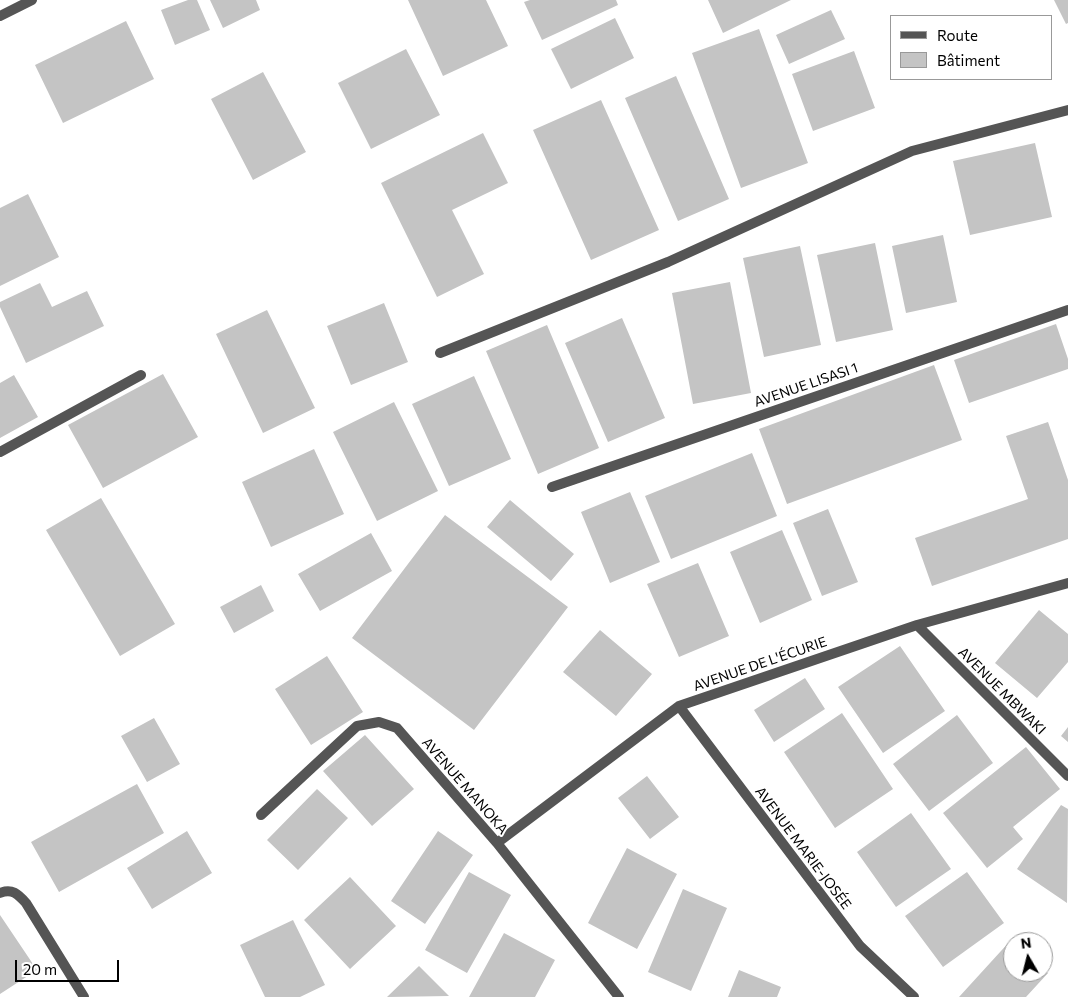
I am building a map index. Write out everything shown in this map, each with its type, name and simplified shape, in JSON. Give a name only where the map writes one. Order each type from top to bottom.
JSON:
[{"type":"street","points":[[0,16],[32,0]]},
{"type":"street","points":[[440,353],[668,262],[912,151],[1068,110]]},
{"type":"street","name":"AVENUE LISASI 1","points":[[552,488],[1068,310]]},
{"type":"street","points":[[0,452],[141,375]]},
{"type":"street","name":"AVENUE DE L'ÉCURIE","points":[[497,843],[679,706],[917,624],[1068,583]]},
{"type":"street","name":"AVENUE MBWAKI","points":[[917,624],[1068,776]]},
{"type":"street","name":"AVENUE MARIE-JOSÉE","points":[[679,706],[860,946],[914,997]]},
{"type":"street","name":"AVENUE MANOKA","points":[[261,815],[357,726],[379,722],[398,728],[497,843],[619,997]]},
{"type":"street","points":[[0,893],[6,891],[17,893],[26,903],[84,997]]},
{"type":"building","points":[[188,0],[197,0],[210,30],[175,45],[161,10]]},
{"type":"building","points":[[210,0],[256,0],[260,10],[223,28]]},
{"type":"building","points":[[408,0],[486,0],[508,46],[443,76]]},
{"type":"building","points":[[530,0],[616,0],[618,5],[542,40],[524,2]]},
{"type":"building","points":[[708,0],[791,0],[723,33]]},
{"type":"building","points":[[1054,0],[1068,0],[1068,23],[1066,24]]},
{"type":"building","points":[[831,10],[845,39],[789,64],[776,35]]},
{"type":"building","points":[[615,18],[634,58],[571,89],[551,49]]},
{"type":"building","points":[[126,21],[154,79],[63,123],[35,65]]},
{"type":"building","points":[[759,29],[808,163],[741,188],[692,53]]},
{"type":"building","points":[[406,49],[440,115],[371,149],[338,83]]},
{"type":"building","points":[[854,51],[875,108],[813,131],[792,74]]},
{"type":"building","points":[[263,72],[306,152],[253,180],[211,99]]},
{"type":"building","points":[[676,76],[729,199],[678,221],[625,98]]},
{"type":"building","points":[[601,100],[659,230],[591,260],[533,130]]},
{"type":"building","points":[[483,133],[508,183],[452,210],[484,274],[437,297],[381,183]]},
{"type":"building","points":[[1035,143],[1052,217],[970,235],[953,161]]},
{"type":"building","points":[[28,194],[59,257],[0,286],[0,208]]},
{"type":"building","points":[[943,235],[957,302],[906,313],[892,246]]},
{"type":"building","points":[[875,243],[893,330],[836,342],[817,255]]},
{"type":"building","points":[[800,246],[821,345],[764,357],[743,258]]},
{"type":"building","points":[[730,282],[751,393],[693,404],[672,293]]},
{"type":"building","points":[[40,283],[52,307],[87,291],[104,326],[26,363],[0,307],[0,302]]},
{"type":"building","points":[[384,303],[408,362],[351,385],[327,326]]},
{"type":"building","points":[[267,310],[315,408],[263,433],[216,334]]},
{"type":"building","points":[[622,318],[665,418],[608,442],[565,343]]},
{"type":"building","points":[[1056,324],[1068,359],[1068,369],[969,403],[954,360]]},
{"type":"building","points":[[547,325],[599,448],[538,474],[486,351]]},
{"type":"building","points":[[934,365],[962,440],[787,504],[759,429]]},
{"type":"building","points":[[163,374],[198,437],[103,488],[68,425]]},
{"type":"building","points":[[14,375],[38,417],[0,438],[0,383]]},
{"type":"building","points":[[474,376],[511,459],[449,486],[412,404]]},
{"type":"building","points":[[394,402],[438,491],[377,521],[333,432]]},
{"type":"building","points":[[1048,422],[1068,480],[1068,539],[932,586],[915,538],[1028,499],[1006,436]]},
{"type":"building","points":[[314,449],[344,514],[271,547],[242,482]]},
{"type":"building","points":[[752,453],[777,516],[671,559],[645,496]]},
{"type":"building","points":[[630,492],[660,562],[610,583],[581,512]]},
{"type":"building","points":[[101,498],[175,624],[120,656],[46,530]]},
{"type":"building","points":[[510,500],[574,554],[551,581],[487,527]]},
{"type":"building","points":[[828,509],[858,582],[822,596],[793,523]]},
{"type":"building","points":[[445,515],[568,607],[474,730],[352,638]]},
{"type":"building","points":[[782,530],[812,600],[760,623],[730,552]]},
{"type":"building","points":[[371,533],[392,571],[320,611],[298,574]]},
{"type":"building","points":[[698,563],[729,636],[679,657],[647,584]]},
{"type":"building","points":[[261,585],[274,611],[234,633],[220,607]]},
{"type":"building","points":[[1039,610],[1068,634],[1068,662],[1037,698],[995,663]]},
{"type":"building","points":[[600,630],[652,674],[616,716],[563,672]]},
{"type":"building","points":[[900,646],[945,711],[883,753],[838,687]]},
{"type":"building","points":[[327,656],[363,712],[311,745],[275,689]]},
{"type":"building","points":[[805,678],[825,709],[774,742],[754,710]]},
{"type":"building","points":[[842,713],[893,789],[835,828],[784,752]]},
{"type":"building","points":[[957,715],[993,763],[929,811],[893,764]]},
{"type":"building","points":[[154,718],[180,764],[147,782],[121,736]]},
{"type":"building","points":[[1068,727],[1068,742],[1061,736]]},
{"type":"building","points":[[365,735],[414,789],[372,826],[323,771]]},
{"type":"building","points":[[1026,747],[1060,789],[1013,827],[1023,839],[987,868],[943,813]]},
{"type":"building","points":[[647,776],[679,817],[650,839],[618,798]]},
{"type":"building","points":[[137,784],[164,833],[59,892],[31,842]]},
{"type":"building","points":[[317,789],[348,818],[298,870],[267,840]]},
{"type":"building","points":[[1061,805],[1068,809],[1067,903],[1017,869]]},
{"type":"building","points":[[911,813],[951,869],[896,907],[857,852]]},
{"type":"building","points":[[187,831],[212,873],[152,909],[127,868]]},
{"type":"building","points":[[438,831],[473,855],[425,924],[391,901]]},
{"type":"building","points":[[627,848],[677,874],[637,949],[588,923]]},
{"type":"building","points":[[469,872],[511,895],[467,973],[425,950]]},
{"type":"building","points":[[967,872],[1004,923],[943,967],[905,916]]},
{"type":"building","points":[[350,877],[396,926],[350,969],[304,920]]},
{"type":"building","points":[[683,889],[727,908],[691,991],[648,972]]},
{"type":"building","points":[[0,915],[37,970],[0,994]]},
{"type":"building","points":[[293,920],[325,985],[300,997],[265,997],[240,945]]},
{"type":"building","points":[[504,933],[555,960],[535,997],[469,997]]},
{"type":"building","points":[[1003,949],[1003,982],[1040,982],[1026,997],[959,997]]},
{"type":"building","points":[[419,966],[449,996],[387,997]]},
{"type":"building","points":[[739,970],[781,987],[777,997],[728,997]]}]
